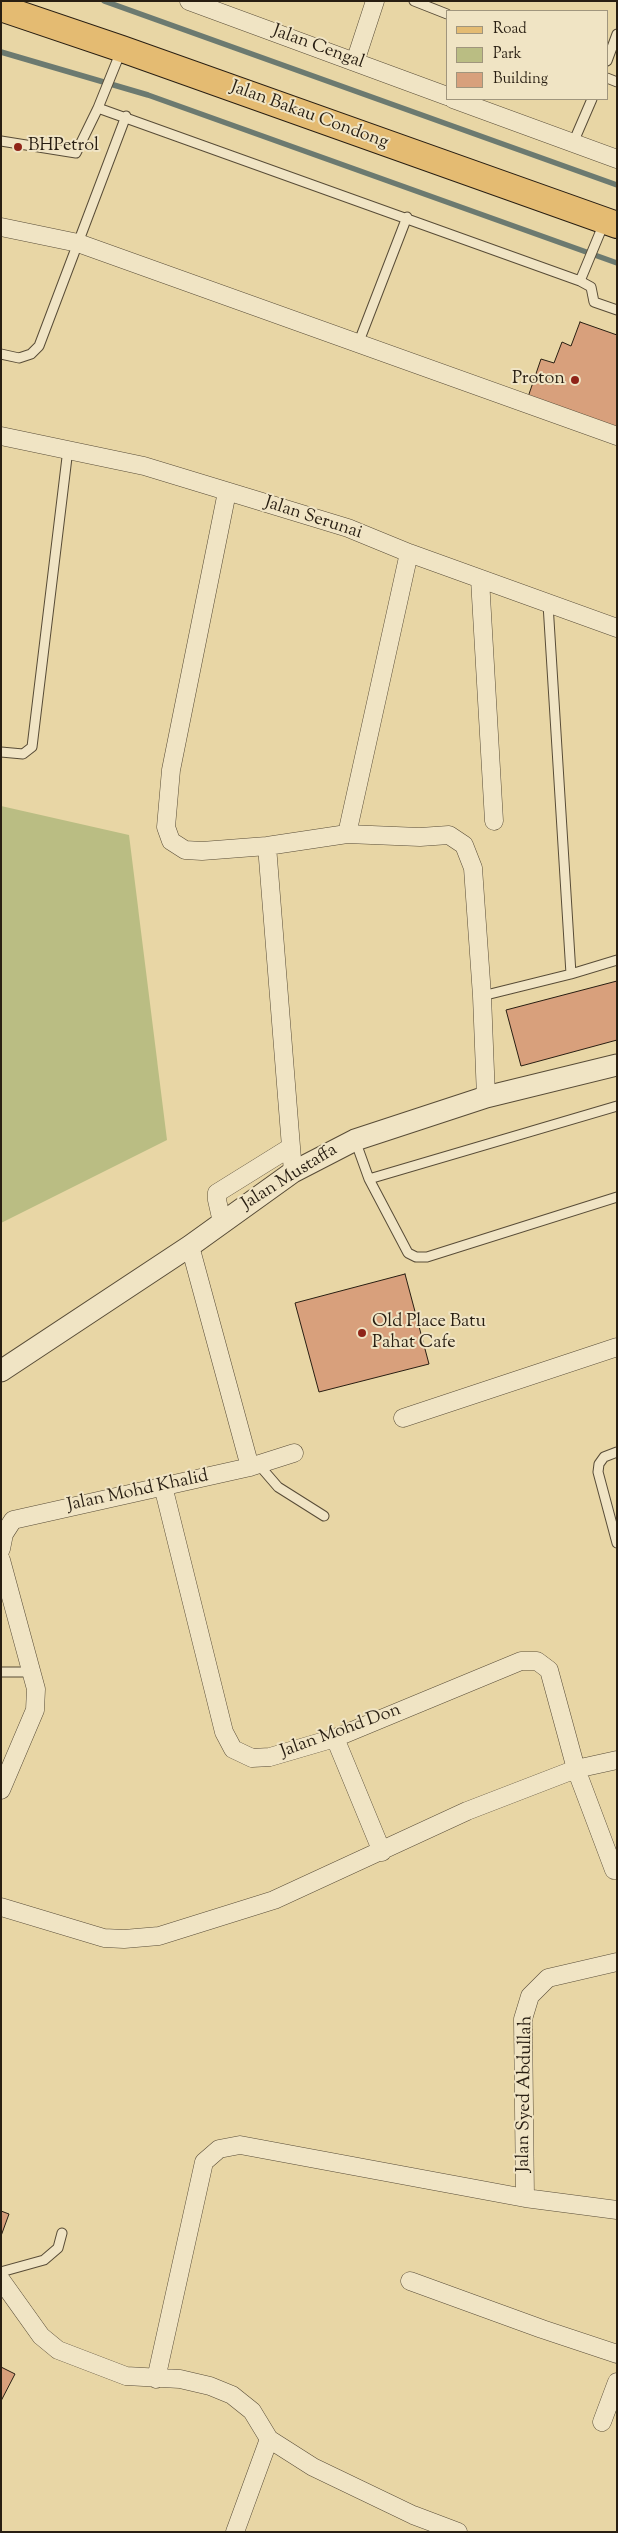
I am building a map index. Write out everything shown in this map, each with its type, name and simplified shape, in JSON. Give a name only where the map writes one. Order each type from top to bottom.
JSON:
[{"type":"main road","name":"Jalan Bakau Condong","points":[[1,8],[122,49],[611,223]]},
{"type":"street","name":"Jalan Cengal","points":[[189,1],[446,96]]},
{"type":"street","points":[[355,62],[375,1]]},
{"type":"street","points":[[457,100],[617,159]]},
{"type":"street","points":[[1,227],[78,243],[617,436]]},
{"type":"street","name":"Jalan Serunai","points":[[1,436],[144,466],[348,528],[409,553],[617,628]]},
{"type":"street","points":[[227,492],[171,770],[166,826],[172,841],[185,850],[202,851],[267,846],[347,834],[420,837],[449,835],[464,845],[473,868],[482,996],[486,1097]]},
{"type":"street","points":[[347,834],[409,553]]},
{"type":"street","points":[[480,579],[494,821]]},
{"type":"street","points":[[267,846],[293,1172]]},
{"type":"street","name":"Jalan Mustaffa","points":[[1,1371],[190,1246],[293,1172],[355,1140],[486,1097],[617,1065]]},
{"type":"street","points":[[222,1222],[217,1193],[291,1146]]},
{"type":"street","points":[[190,1246],[254,1466]]},
{"type":"street","points":[[403,1418],[617,1347]]},
{"type":"street","name":"Jalan Mohd Khalid","points":[[1,1549],[4,1534],[13,1520],[254,1466],[294,1453]]},
{"type":"street","name":"Jalan Mohd Don","points":[[163,1486],[224,1732],[233,1749],[252,1758],[270,1757],[335,1738],[521,1661],[537,1662],[548,1670],[576,1769],[614,1870]]},
{"type":"street","points":[[1,1560],[36,1689],[35,1710],[1,1790]]},
{"type":"street","points":[[335,1738],[382,1852]]},
{"type":"street","points":[[1,1907],[104,1938],[124,1940],[158,1936],[274,1900],[382,1852],[467,1811],[576,1769],[617,1760]]},
{"type":"street","name":"Jalan Syed Abdullah","points":[[525,2198],[523,2019],[530,1996],[548,1978],[617,1962]]},
{"type":"street","points":[[156,2379],[204,2162],[219,2149],[240,2145],[525,2198],[617,2210]]},
{"type":"street","points":[[1,2280],[41,2336],[58,2350],[126,2376],[180,2379],[210,2386],[232,2395],[252,2411],[268,2439],[313,2467],[412,2515],[458,2532]]},
{"type":"street","points":[[410,2281],[617,2354]]},
{"type":"street","points":[[602,2422],[617,2382]]},
{"type":"street","points":[[235,2532],[268,2439]]},
{"type":"lane","points":[[414,1],[446,14]]},
{"type":"lane","points":[[608,58],[617,34]]},
{"type":"lane","points":[[1,141],[76,153],[99,106],[122,49]]},
{"type":"lane","points":[[573,144],[592,100]]},
{"type":"lane","points":[[99,106],[580,281],[592,286],[594,302],[617,310]]},
{"type":"lane","points":[[1,354],[19,358],[31,354],[39,346],[126,116]]},
{"type":"lane","points":[[358,344],[406,217]]},
{"type":"lane","points":[[580,281],[593,252],[611,223]]},
{"type":"lane","points":[[1,752],[23,754],[32,747],[68,449]]},
{"type":"lane","points":[[548,604],[571,974]]},
{"type":"lane","points":[[482,996],[571,974],[617,960]]},
{"type":"lane","points":[[369,1179],[617,1106]]},
{"type":"lane","points":[[355,1140],[369,1179],[408,1254],[416,1257],[426,1257],[617,1197]]},
{"type":"lane","points":[[617,1452],[604,1457],[599,1464],[598,1472],[617,1542]]},
{"type":"lane","points":[[254,1466],[273,1483],[324,1516]]},
{"type":"lane","points":[[1,1672],[31,1672]]},
{"type":"lane","points":[[1,2272],[44,2260],[58,2248],[62,2234]]},
{"type":"green space","points":[[1,806],[129,835],[167,1140],[1,1223]]},
{"type":"building","name":"Proton","points":[[580,322],[617,335],[617,429],[528,397],[541,359],[554,363],[562,342],[571,346]]},
{"type":"building","points":[[617,981],[617,1040],[521,1066],[506,1010]]},
{"type":"building","name":"Old Place Batu Pahat Cafe","points":[[405,1274],[429,1364],[319,1392],[295,1303]]},
{"type":"building","points":[[1,2211],[9,2214],[1,2236]]},
{"type":"building","points":[[1,2367],[15,2374],[1,2401]]},
{"type":"waterway","points":[[104,1],[617,185]]},
{"type":"waterway","points":[[1,52],[148,95],[617,263]]},
{"type":"place","name":"BHPetrol","points":[[18,147]]},
{"type":"place","name":"Proton","points":[[575,380]]},
{"type":"place","name":"Old Place Batu Pahat Cafe","points":[[362,1333]]}]
